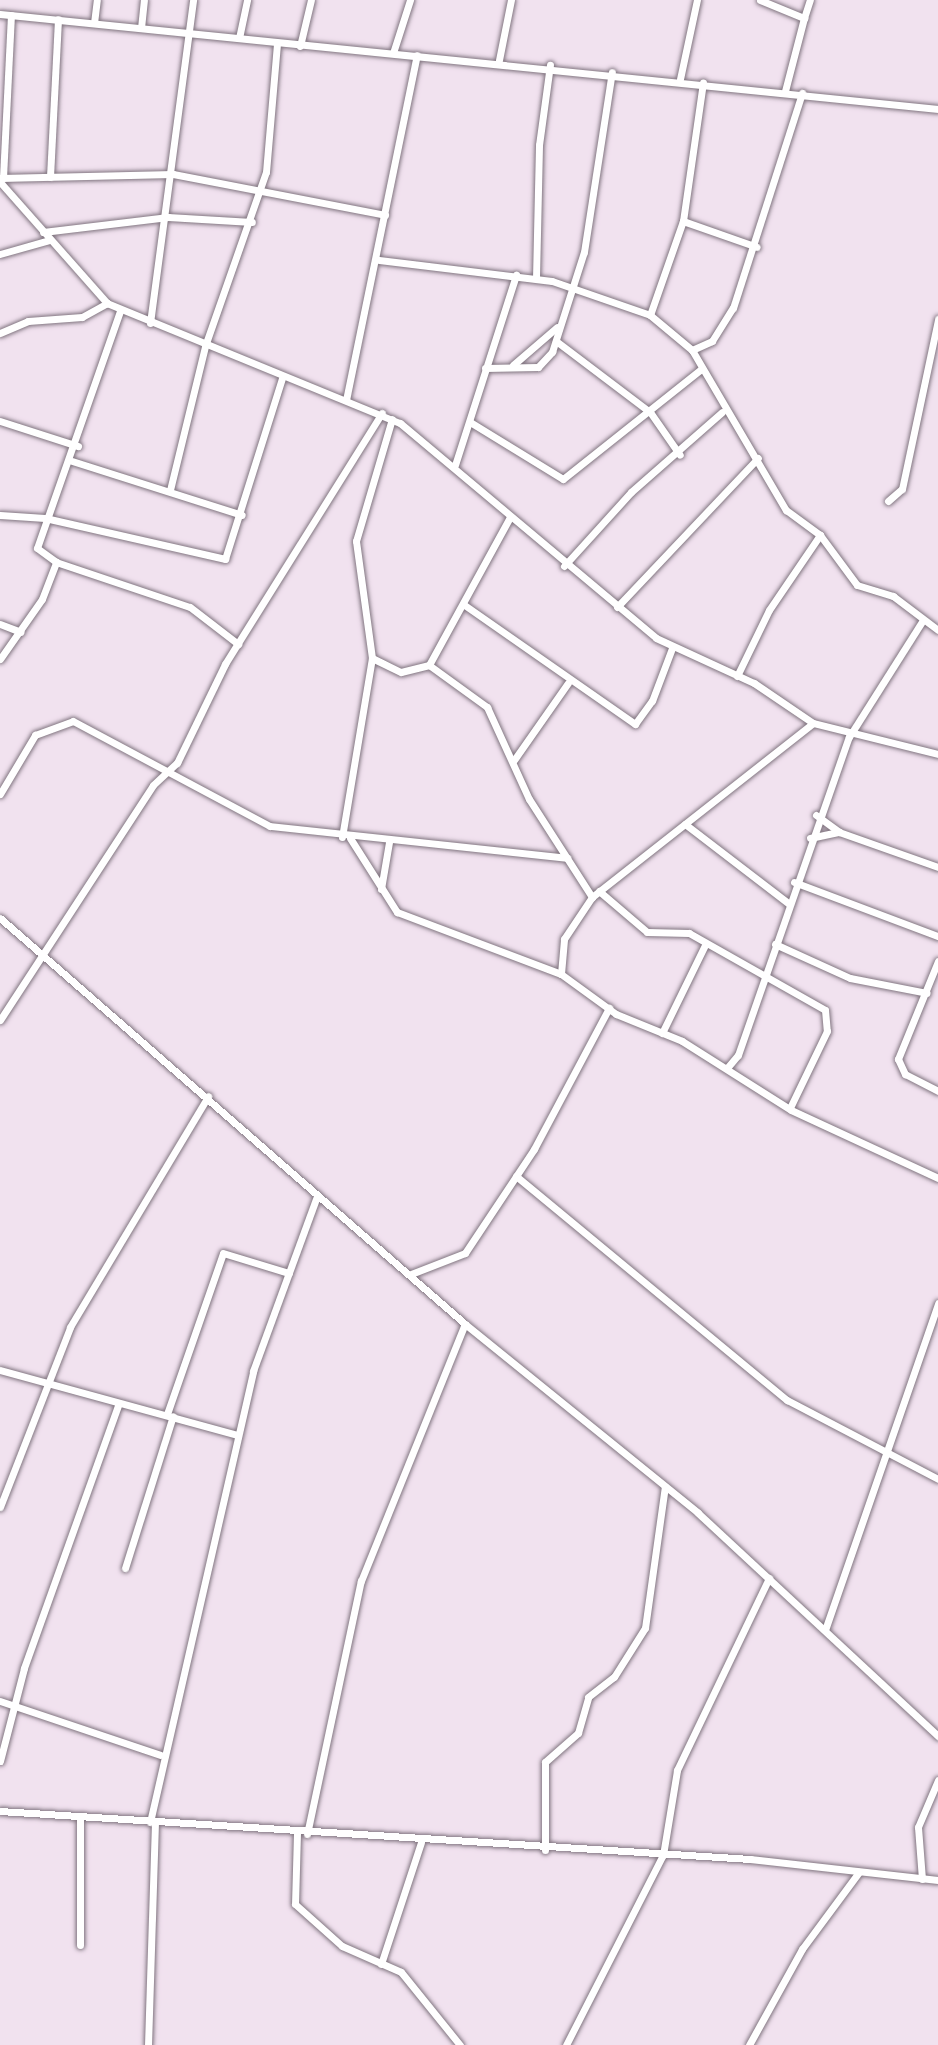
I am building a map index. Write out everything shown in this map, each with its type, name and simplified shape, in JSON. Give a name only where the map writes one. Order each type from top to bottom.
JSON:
[{"type":"street","points":[[94,23],[97,0]]},
{"type":"street","points":[[141,28],[144,0]]},
{"type":"street","points":[[150,323],[168,217],[187,31],[193,0]]},
{"type":"street","points":[[239,38],[247,0]]},
{"type":"street","points":[[300,46],[311,0]]},
{"type":"street","points":[[393,53],[410,0]]},
{"type":"street","points":[[499,60],[511,0]]},
{"type":"street","points":[[680,79],[697,0]]},
{"type":"street","points":[[760,0],[804,18]]},
{"type":"street","points":[[785,91],[810,0]]},
{"type":"street","points":[[0,14],[187,31],[277,44],[550,65],[938,109]]},
{"type":"street","points":[[11,15],[1,179],[49,240],[107,303],[282,378],[382,413],[455,465],[564,566],[672,648],[737,676],[813,723],[849,737],[938,754]]},
{"type":"street","points":[[50,177],[58,19]]},
{"type":"street","points":[[170,490],[205,346],[261,190],[277,44]]},
{"type":"street","points":[[346,400],[379,260],[417,55]]},
{"type":"street","points":[[536,278],[539,145],[550,65]]},
{"type":"street","points":[[485,368],[513,365],[538,367],[556,341],[557,327],[572,286],[597,188],[612,72]]},
{"type":"street","points":[[650,315],[683,221],[703,82]]},
{"type":"street","points":[[692,350],[719,333],[757,247],[802,93]]},
{"type":"street","points":[[1,179],[173,174],[385,215]]},
{"type":"street","points":[[43,232],[168,217],[252,222]]},
{"type":"street","points":[[683,221],[757,247]]},
{"type":"street","points":[[0,254],[49,240]]},
{"type":"street","points":[[379,260],[536,278],[572,286],[650,315],[692,350],[722,412],[758,458],[786,510],[820,535],[857,585],[893,596],[938,630]]},
{"type":"street","points":[[455,465],[516,275]]},
{"type":"street","points":[[0,333],[28,321],[82,317],[107,303]]},
{"type":"street","points":[[120,311],[78,446],[45,518],[37,548],[56,562],[190,607],[238,644]]},
{"type":"street","points":[[888,501],[902,489],[938,319]]},
{"type":"street","points":[[513,365],[557,327]]},
{"type":"street","points":[[556,341],[645,408],[680,455]]},
{"type":"street","points":[[470,422],[563,479],[645,408],[700,370]]},
{"type":"street","points":[[0,517],[45,518],[218,562],[232,546],[282,378]]},
{"type":"street","points":[[564,566],[631,492],[680,455],[722,412]]},
{"type":"street","points":[[0,1020],[42,953],[171,770],[238,644],[382,413]]},
{"type":"street","points":[[392,419],[356,541],[372,658],[346,838],[381,891],[397,912],[462,942],[561,974],[609,1008],[727,1068],[790,1108],[938,1178]]},
{"type":"street","points":[[0,421],[78,446]]},
{"type":"street","points":[[617,607],[758,458]]},
{"type":"street","points":[[72,461],[242,515]]},
{"type":"street","points":[[372,658],[401,672],[429,665],[510,517]]},
{"type":"street","points":[[737,676],[769,610],[820,535]]},
{"type":"street","points":[[0,659],[21,632],[56,562]]},
{"type":"street","points":[[463,604],[568,683],[640,723],[672,648]]},
{"type":"street","points":[[727,1068],[775,944],[816,815],[849,737],[923,620]]},
{"type":"street","points":[[0,624],[21,632]]},
{"type":"street","points":[[429,665],[487,707],[567,858],[596,894],[647,932],[684,931],[828,1017],[790,1108]]},
{"type":"street","points":[[514,760],[568,683]]},
{"type":"street","points":[[0,794],[35,735],[61,721],[171,770],[270,826],[346,838],[567,858]]},
{"type":"street","points":[[561,974],[564,939],[596,894],[813,723]]},
{"type":"street","points":[[816,815],[839,832],[938,867]]},
{"type":"street","points":[[685,824],[788,903]]},
{"type":"street","points":[[810,838],[839,832]]},
{"type":"street","points":[[381,891],[389,842]]},
{"type":"street","points":[[794,882],[938,936]]},
{"type":"street","points":[[0,918],[208,1096],[317,1196],[411,1274],[465,1324],[665,1486],[938,1736]]},
{"type":"street","points":[[775,944],[850,978],[927,993]]},
{"type":"street","points":[[662,1033],[705,945]]},
{"type":"street","points":[[938,961],[934,985],[927,993],[898,1059],[905,1074],[938,1091]]},
{"type":"street","points":[[411,1274],[465,1253],[516,1176],[609,1008]]},
{"type":"street","points":[[0,1507],[85,1299],[208,1096]]},
{"type":"street","points":[[516,1176],[706,1340],[787,1400],[938,1479]]},
{"type":"street","points":[[148,2045],[152,1822],[160,1755],[237,1435],[317,1196]]},
{"type":"street","points":[[125,1568],[170,1415],[223,1253],[289,1273]]},
{"type":"street","points":[[825,1630],[860,1542],[861,1515],[938,1303]]},
{"type":"street","points":[[307,1834],[361,1581],[465,1324]]},
{"type":"street","points":[[0,1370],[49,1382],[118,1405],[170,1415],[237,1435]]},
{"type":"street","points":[[0,1761],[13,1705],[118,1405]]},
{"type":"street","points":[[545,1850],[545,1762],[578,1733],[588,1697],[614,1677],[645,1628],[665,1486]]},
{"type":"street","points":[[566,2045],[663,1855],[677,1770],[769,1578]]},
{"type":"street","points":[[0,1701],[160,1755]]},
{"type":"street","points":[[922,1879],[918,1827],[938,1780]]},
{"type":"street","points":[[0,1811],[421,1842],[663,1855],[938,1880]]},
{"type":"street","points":[[80,1817],[80,1945]]},
{"type":"street","points":[[297,1833],[295,1904],[311,1924],[401,1972],[460,2045]]},
{"type":"street","points":[[381,1964],[421,1842]]},
{"type":"street","points":[[749,2045],[802,1949],[859,1872]]}]
